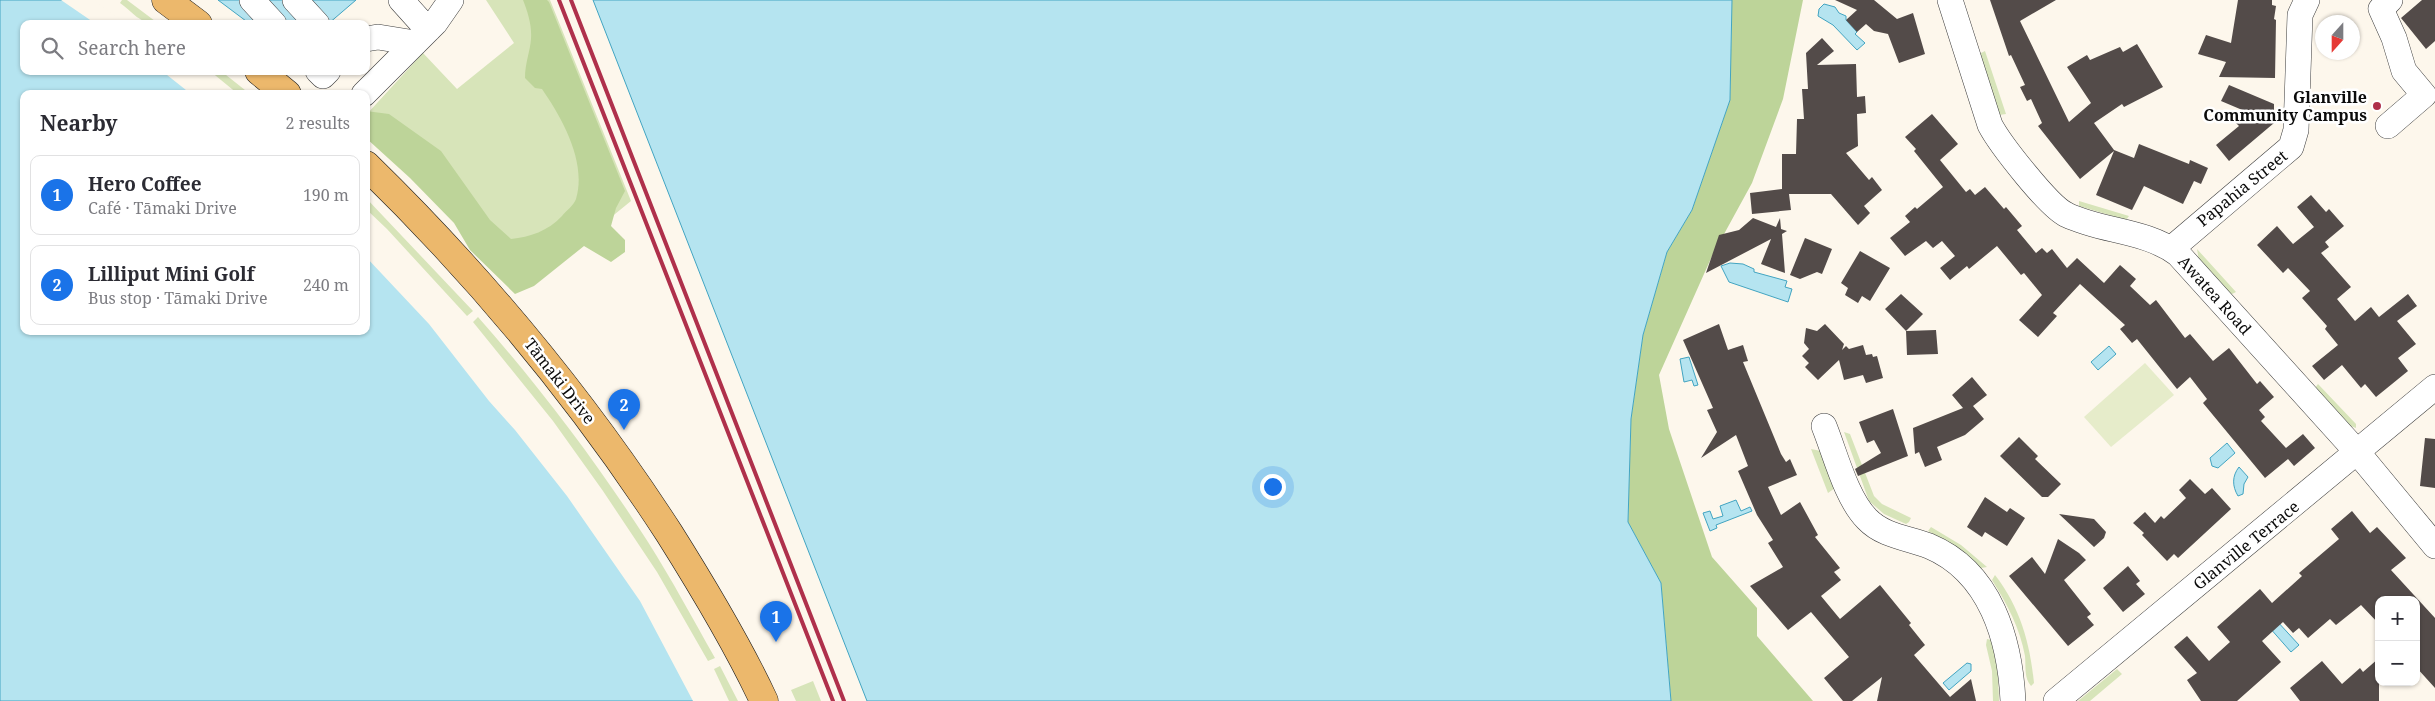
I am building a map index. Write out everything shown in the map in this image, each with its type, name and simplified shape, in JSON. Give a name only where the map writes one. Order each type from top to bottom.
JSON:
[{"type":"main road","points":[[166,0],[193,20]]},
{"type":"main road","points":[[264,75],[282,90]]},
{"type":"main road","name":"Tāmaki Drive","points":[[370,169],[422,221],[490,295],[585,412],[637,484],[705,589],[764,701]]},
{"type":"street","points":[[252,0],[270,20]]},
{"type":"street","points":[[264,0],[283,20]]},
{"type":"street","points":[[283,0],[300,20]]},
{"type":"street","points":[[295,0],[312,20]]},
{"type":"street","points":[[402,0],[435,14]]},
{"type":"street","name":"Awatea Road","points":[[1950,0],[1990,125],[1998,138],[2053,205],[2059,211],[2072,218],[2147,238],[2171,249],[2186,262],[2358,453],[2435,546]]},
{"type":"street","name":"Papahia Street","points":[[2171,249],[2291,147],[2296,130],[2300,15],[2307,0]]},
{"type":"street","points":[[2388,126],[2424,95],[2404,71],[2394,38],[2381,9],[2390,0]]},
{"type":"street","points":[[370,38],[378,37],[435,14]]},
{"type":"street","points":[[368,90],[435,14]]},
{"type":"street","name":"Glanville Terrace","points":[[2056,701],[2358,453],[2435,387]]},
{"type":"street","points":[[1824,426],[1853,499],[1866,518],[1884,531],[1941,553],[1969,576],[1983,591],[2007,647],[2012,668],[2013,701]]},
{"type":"green space","points":[[122,0],[127,0],[154,20],[141,20],[120,3]]},
{"type":"green space","points":[[486,0],[550,0],[631,201],[524,288],[370,119],[370,111],[423,53],[457,89],[514,43]]},
{"type":"green space","points":[[523,0],[547,0],[549,2],[625,191],[616,208],[611,226],[625,240],[625,252],[611,262],[584,246],[534,286],[515,294],[470,250],[454,223],[410,178],[370,142],[370,112],[389,114],[441,151],[490,220],[511,239],[532,235],[551,226],[572,206],[576,199],[579,185],[578,170],[571,141],[557,113],[542,89],[535,88],[525,78],[531,34]]},
{"type":"green space","points":[[1732,0],[1803,0],[1783,99],[1752,183],[1712,256],[1659,375],[1669,429],[1712,557],[1757,608],[1757,636],[1813,701],[1671,701],[1661,583],[1628,522],[1631,419],[1643,335],[1667,252],[1692,210],[1730,100]]},
{"type":"green space","points":[[1985,51],[2006,114],[1999,115],[1979,54]]},
{"type":"green space","points":[[215,75],[226,75],[245,90],[233,90]]},
{"type":"green space","points":[[2079,201],[2129,216],[2126,220],[2079,206]]},
{"type":"green space","points":[[370,202],[473,311],[467,316],[370,213]]},
{"type":"green space","points":[[2197,249],[2236,292],[2230,295],[2199,261]]},
{"type":"green space","points":[[478,317],[568,426],[609,484],[657,556],[715,658],[708,661],[657,572],[603,491],[553,421],[473,322]]},
{"type":"green space","points":[[2145,363],[2174,395],[2111,447],[2084,417]]},
{"type":"green space","points":[[2318,384],[2356,424],[2356,428],[2348,425],[2315,388]]},
{"type":"green space","points":[[1844,432],[1850,434],[1874,496],[1882,504],[1911,518],[1909,522],[1906,524],[1884,514],[1869,501]]},
{"type":"green space","points":[[1811,449],[1821,451],[1835,488],[1828,493]]},
{"type":"green space","points":[[1931,527],[1961,545],[1987,567],[1981,568],[1956,547],[1928,531]]},
{"type":"green space","points":[[1995,575],[2011,600],[2022,626],[2030,654],[2034,683],[2031,686],[2026,676],[2025,656],[2020,636],[2008,607],[1992,580]]},
{"type":"green space","points":[[1987,639],[1992,640],[1998,673],[1999,701],[1993,701],[1992,671],[1986,645]]},
{"type":"green space","points":[[720,666],[738,701],[729,701],[714,669]]},
{"type":"green space","points":[[2117,669],[2122,674],[2090,701],[2078,701]]},
{"type":"green space","points":[[813,681],[821,701],[796,701],[791,690]]},
{"type":"water","points":[[0,0],[92,0],[120,20],[20,20],[20,75],[193,75],[210,90],[20,90],[20,335],[370,335],[370,242],[500,383],[709,701],[0,701]]},
{"type":"water","points":[[218,0],[356,0],[333,20],[245,20]]},
{"type":"water","points":[[593,0],[1732,0],[1730,100],[1692,210],[1667,252],[1643,335],[1631,419],[1628,522],[1661,583],[1671,701],[867,701]]},
{"type":"water","points":[[1824,4],[1835,7],[1839,13],[1846,16],[1846,20],[1857,32],[1855,34],[1865,43],[1857,50],[1833,25],[1818,16],[1819,9]]},
{"type":"water","points":[[1730,263],[1743,264],[1754,269],[1754,272],[1787,281],[1785,287],[1792,289],[1788,302],[1729,282],[1721,266]]},
{"type":"water","points":[[2109,346],[2116,354],[2098,370],[2091,362]]},
{"type":"water","points":[[1689,357],[1698,385],[1694,386],[1692,380],[1684,382],[1680,359]]},
{"type":"water","points":[[2227,443],[2235,453],[2218,468],[2212,466],[2210,458]]},
{"type":"water","points":[[2239,467],[2248,477],[2244,484],[2243,494],[2238,496],[2234,481]]},
{"type":"water","points":[[1736,500],[1741,511],[1750,507],[1752,511],[1716,525],[1717,528],[1710,531],[1703,513],[1710,511],[1713,519],[1723,516],[1720,506]]},
{"type":"water","points":[[2276,620],[2299,645],[2291,652],[2269,627]]},
{"type":"water","points":[[1967,663],[1971,664],[1971,671],[1949,690],[1943,683]]},
{"type":"pier","points":[[61,0],[94,0],[122,20],[90,20]]},
{"type":"pier","points":[[167,75],[196,75],[213,90],[186,90]]},
{"type":"pier","points":[[370,239],[416,284],[502,382],[588,493],[651,591],[711,701],[693,701],[640,601],[567,496],[429,324],[370,261]]},
{"type":"building","points":[[1835,0],[1874,0],[1897,19],[1913,13],[1925,54],[1899,63],[1888,34],[1874,31],[1866,24],[1857,32],[1846,20],[1857,10]]},
{"type":"building","points":[[1990,0],[2056,0],[2020,21],[2069,122],[2091,103],[2067,67],[2087,55],[2090,60],[2120,47],[2123,52],[2137,44],[2163,87],[2124,107],[2122,104],[2094,123],[2114,150],[2134,158],[2139,144],[2189,164],[2190,160],[2208,168],[2201,184],[2194,181],[2183,204],[2144,186],[2132,210],[2096,195],[2114,151],[2080,179],[2038,126],[2042,123],[2031,99],[2027,101],[2020,87],[2025,85],[2011,55],[2009,56]]},
{"type":"building","points":[[2238,0],[2272,0],[2272,5],[2276,6],[2274,19],[2276,20],[2275,78],[2219,77],[2226,62],[2198,54],[2206,35],[2231,43]]},
{"type":"building","points":[[2422,0],[2435,0],[2435,41],[2426,49],[2401,18]]},
{"type":"building","points":[[1822,38],[1834,51],[1817,65],[1856,64],[1857,97],[1865,96],[1866,113],[1857,114],[1858,146],[1846,153],[1869,180],[1872,177],[1882,190],[1864,206],[1870,213],[1858,225],[1831,194],[1789,194],[1791,210],[1752,214],[1750,193],[1782,189],[1782,154],[1796,154],[1797,119],[1804,119],[1802,89],[1808,89],[1806,53]]},
{"type":"building","points":[[2229,85],[2274,104],[2274,123],[2229,161],[2216,145],[2239,126],[2235,122],[2247,112],[2221,101]]},
{"type":"building","points":[[1932,114],[1958,144],[1940,160],[1966,192],[1970,189],[1975,195],[1985,187],[2022,226],[2017,230],[2036,253],[2042,248],[2047,253],[2052,249],[2067,268],[2077,258],[2104,283],[2120,265],[2136,279],[2130,286],[2150,305],[2156,300],[2185,338],[2190,334],[2213,361],[2229,348],[2257,384],[2260,381],[2274,397],[2259,410],[2265,417],[2261,421],[2286,448],[2303,434],[2315,448],[2294,466],[2288,459],[2265,478],[2203,403],[2207,399],[2190,377],[2177,389],[2137,339],[2132,343],[2120,329],[2125,325],[2080,284],[2053,313],[2057,316],[2038,337],[2019,320],[2042,295],[2024,273],[2021,275],[1997,246],[1969,269],[1967,266],[1950,280],[1940,268],[1955,256],[1942,241],[1933,248],[1926,241],[1905,256],[1890,238],[1910,222],[1905,216],[1915,207],[1917,209],[1943,187],[1905,137]]},
{"type":"building","points":[[2311,195],[2326,212],[2329,209],[2344,226],[2325,242],[2329,247],[2321,253],[2351,287],[2337,299],[2355,321],[2371,307],[2379,317],[2408,294],[2417,306],[2397,321],[2416,344],[2398,358],[2408,371],[2376,397],[2365,384],[2361,388],[2342,365],[2324,380],[2312,366],[2338,345],[2325,329],[2327,326],[2302,298],[2310,291],[2288,268],[2283,273],[2257,245],[2277,226],[2293,244],[2314,227],[2297,207]]},
{"type":"building","points":[[1753,218],[1776,227],[1780,218],[1781,229],[1787,231],[1782,234],[1785,273],[1761,264],[1771,239],[1706,273],[1719,235],[1739,230]]},
{"type":"building","points":[[1805,238],[1832,249],[1822,274],[1817,272],[1800,279],[1790,275]]},
{"type":"building","points":[[1860,251],[1890,268],[1870,301],[1862,296],[1858,303],[1845,295],[1848,288],[1841,283]]},
{"type":"building","points":[[1901,294],[1923,314],[1906,331],[1885,309]]},
{"type":"building","points":[[1719,324],[1728,350],[1743,345],[1748,361],[1743,362],[1781,454],[1786,462],[1790,459],[1797,475],[1768,487],[1781,515],[1800,502],[1818,535],[1815,537],[1840,568],[1834,572],[1841,580],[1821,596],[1840,619],[1880,585],[1911,623],[1909,625],[1925,645],[1914,655],[1950,697],[1971,679],[1976,701],[1877,701],[1882,677],[1852,701],[1843,701],[1824,678],[1849,657],[1811,612],[1788,630],[1750,586],[1783,567],[1768,543],[1773,540],[1757,515],[1738,471],[1748,466],[1736,435],[1701,458],[1717,432],[1707,410],[1713,408],[1683,340]]},
{"type":"building","points":[[1825,324],[1844,344],[1842,350],[1846,346],[1849,349],[1863,345],[1866,355],[1872,354],[1873,357],[1877,356],[1883,378],[1866,383],[1863,375],[1844,380],[1839,360],[1818,380],[1805,367],[1809,363],[1802,356],[1809,349],[1804,343],[1806,328],[1817,331]]},
{"type":"building","points":[[1936,330],[1938,354],[1907,355],[1906,331]]},
{"type":"building","points":[[1972,377],[1987,395],[1973,406],[1984,419],[1965,435],[1937,447],[1942,460],[1925,467],[1919,452],[1915,454],[1913,428],[1963,408],[1952,395]]},
{"type":"building","points":[[1893,409],[1908,456],[1858,476],[1855,469],[1881,453],[1874,440],[1867,443],[1859,422]]},
{"type":"building","points":[[2019,437],[2038,456],[2035,459],[2061,484],[2048,497],[2042,497],[2000,456]]},
{"type":"building","points":[[2425,438],[2435,439],[2435,488],[2420,486]]},
{"type":"building","points":[[2190,479],[2205,494],[2212,488],[2231,509],[2178,558],[2174,554],[2167,561],[2142,535],[2144,533],[2133,523],[2145,512],[2155,523],[2161,516],[2164,519],[2186,498],[2179,490]]},
{"type":"building","points":[[1985,497],[2007,512],[2010,508],[2025,518],[2007,546],[1985,532],[1982,537],[1967,527]]},
{"type":"building","points":[[2352,511],[2370,533],[2377,527],[2406,558],[2391,570],[2415,596],[2375,596],[2375,620],[2361,605],[2336,625],[2330,619],[2308,638],[2299,628],[2293,633],[2283,622],[2262,641],[2281,662],[2237,701],[2201,701],[2187,680],[2197,673],[2174,647],[2187,636],[2209,661],[2230,642],[2217,627],[2260,589],[2272,603],[2302,576],[2299,573],[2339,539],[2331,529]]},
{"type":"building","points":[[2059,514],[2094,519],[2106,532],[2104,538],[2094,547]]},
{"type":"building","points":[[2058,539],[2086,560],[2064,580],[2091,614],[2087,617],[2094,625],[2068,646],[2009,576],[2032,557],[2045,574]]},
{"type":"building","points":[[2128,566],[2140,581],[2136,584],[2145,594],[2123,612],[2103,588]]},
{"type":"building","points":[[2420,602],[2435,618],[2435,688],[2420,671]]},
{"type":"building","points":[[2322,661],[2342,684],[2360,668],[2363,672],[2375,662],[2375,686],[2379,686],[2379,701],[2300,701],[2290,688]]},
{"type":"railway","points":[[559,0],[833,701]]},
{"type":"railway","points":[[571,0],[844,701]]},
{"type":"place","name":"Glanville Community Campus","points":[[2377,106]]},
{"type":"place","name":"Lilliput Mini Golf","points":[[624,430]]},
{"type":"place","name":"Hero Coffee","points":[[776,642]]}]
